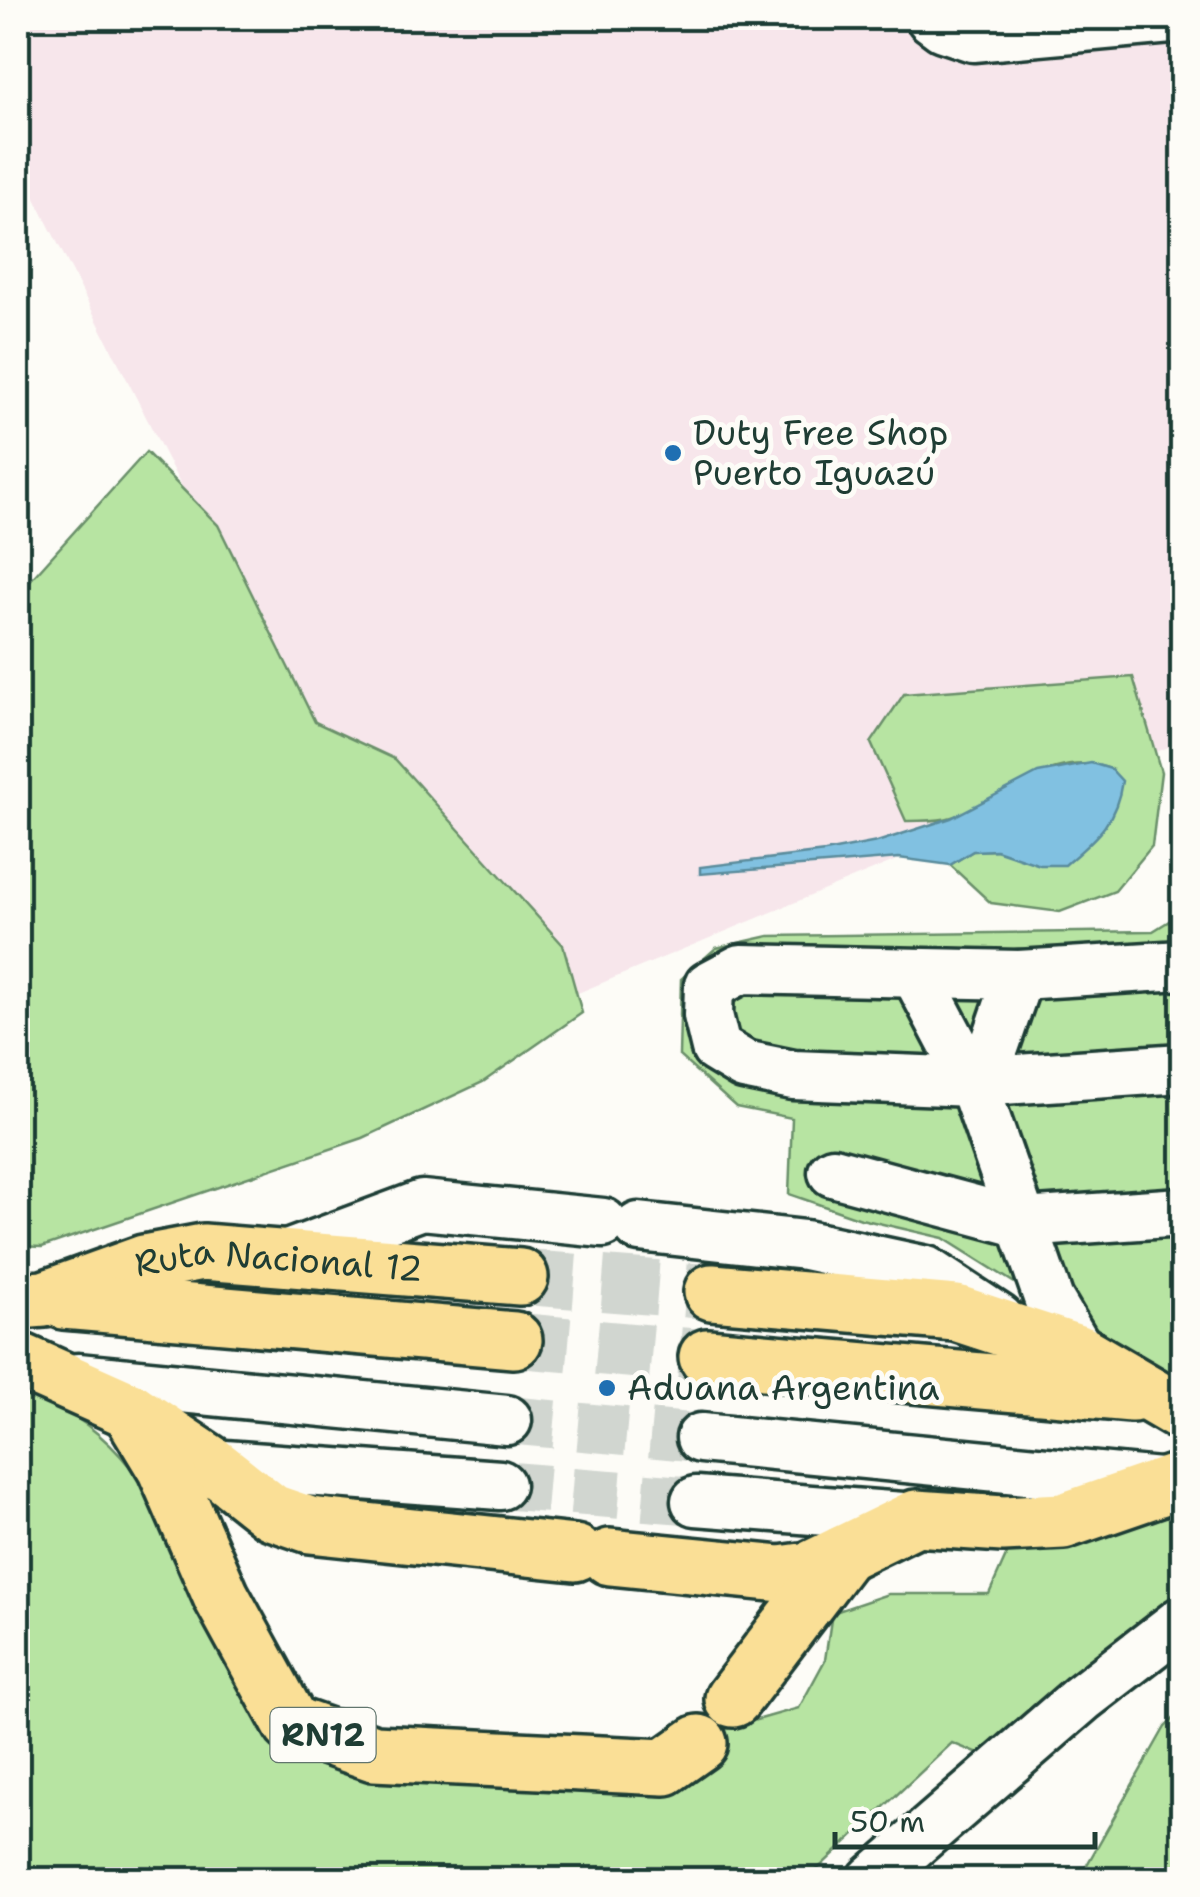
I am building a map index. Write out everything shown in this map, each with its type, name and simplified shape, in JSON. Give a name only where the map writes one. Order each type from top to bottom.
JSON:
[{"type":"highway","name":"Ruta Nacional 12","points":[[31,1300],[144,1263],[203,1252],[520,1276]]},
{"type":"highway","points":[[712,1292],[956,1313],[1081,1354],[1166,1404]]},
{"type":"highway","name":"Ruta Nacional 12","points":[[31,1300],[514,1340]]},
{"type":"highway","points":[[707,1356],[1166,1404]]},
{"type":"highway","points":[[34,1368],[130,1410],[211,1464],[272,1512],[310,1525],[780,1574],[809,1570],[916,1518],[1003,1524],[1063,1521],[1177,1482]]},
{"type":"highway","name":"RN12","points":[[130,1410],[164,1468],[221,1596],[291,1724],[374,1753],[666,1767],[700,1742]]},
{"type":"highway","points":[[733,1699],[844,1554]]},
{"type":"lane","points":[[932,18],[943,28],[973,37],[1182,18]]},
{"type":"lane","points":[[1182,965],[1019,975],[741,970],[710,986],[708,1015],[716,1048],[744,1065],[793,1076],[973,1082],[1182,1068]]},
{"type":"lane","points":[[916,974],[973,1082],[1049,1300],[1081,1354]]},
{"type":"lane","points":[[973,1082],[994,1045],[1019,975]]},
{"type":"lane","points":[[833,1172],[1023,1223],[1182,1212]]},
{"type":"lane","points":[[280,1258],[422,1205],[805,1245],[926,1271],[1026,1338]]},
{"type":"lane","points":[[34,1368],[506,1420]]},
{"type":"lane","points":[[701,1438],[1177,1482]]},
{"type":"lane","points":[[211,1464],[500,1486]]},
{"type":"lane","points":[[696,1501],[916,1518]]},
{"type":"lane","points":[[872,1880],[1082,1698],[1182,1621]]},
{"type":"shaded area","name":"Duty Free Shop Puerto Iguazú","points":[[18,18],[917,18],[1182,35],[1182,741],[463,1041],[18,165]]},
{"type":"green space","points":[[146,452],[218,525],[315,722],[395,759],[563,945],[582,1013],[483,1082],[363,1138],[42,1247],[18,1246],[18,594]]},
{"type":"green space","points":[[1133,677],[1161,772],[1152,846],[1115,891],[1060,912],[991,903],[950,865],[973,851],[996,850],[1111,769],[1068,765],[1049,770],[952,817],[906,821],[871,743],[904,694]]},
{"type":"green space","points":[[1182,913],[1182,1388],[943,1238],[861,1219],[789,1194],[792,1118],[736,1107],[679,1056],[681,979],[716,948],[769,936],[1153,931]]},
{"type":"green space","points":[[18,1391],[81,1421],[127,1464],[164,1517],[274,1709],[400,1743],[665,1746],[799,1708],[825,1660],[832,1613],[888,1594],[989,1594],[1010,1547],[1182,1458],[1182,1658],[1159,1623],[986,1757],[952,1743],[807,1879],[18,1879]]},
{"type":"green space","points":[[1182,1711],[1182,1879],[1079,1879],[1165,1727]]},
{"type":"water","points":[[1091,763],[1111,769],[1122,781],[1119,796],[1103,829],[1065,865],[1040,865],[996,850],[973,851],[950,865],[899,858],[700,874],[700,867],[877,842],[951,818],[1038,773]]},
{"type":"tunnel","points":[[520,1277],[712,1292]]},
{"type":"tunnel","points":[[514,1340],[707,1357]]},
{"type":"tunnel","points":[[507,1420],[701,1438]]},
{"type":"tunnel","points":[[500,1485],[696,1501]]},
{"type":"place","name":"Duty Free Shop Puerto Iguazú","points":[[673,453]]},
{"type":"place","name":"Aduana Argentina","points":[[607,1388]]}]
